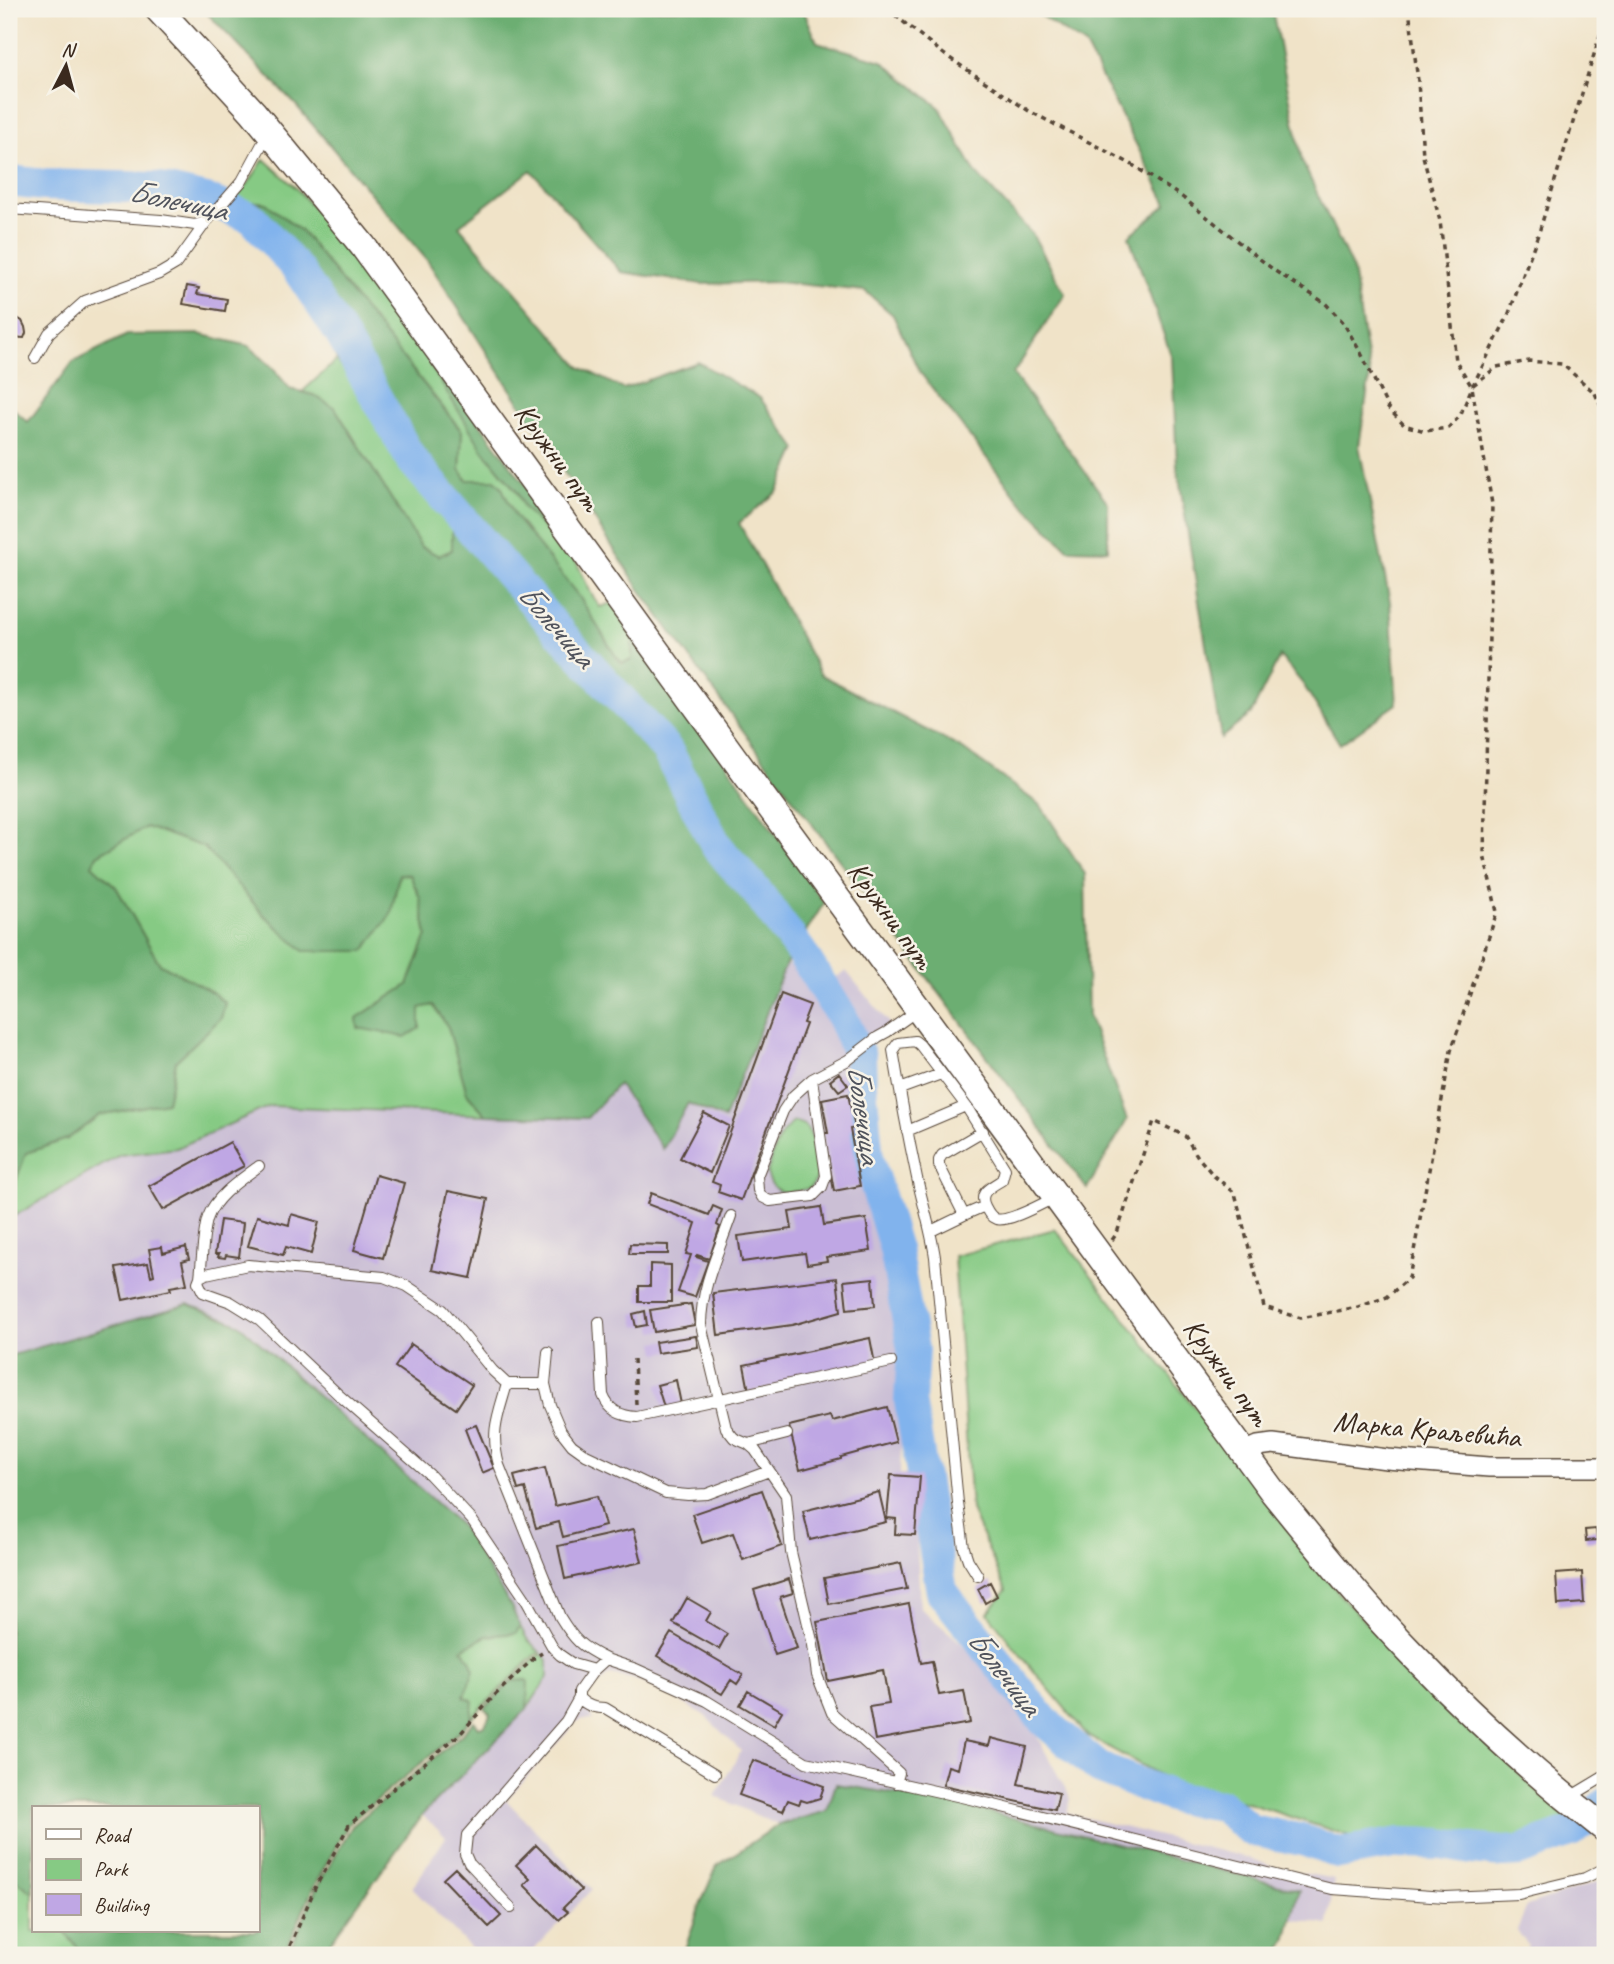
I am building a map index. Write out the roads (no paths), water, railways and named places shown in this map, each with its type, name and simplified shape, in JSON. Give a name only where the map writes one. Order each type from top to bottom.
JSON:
[{"type":"main road","name":"Кружни пут","points":[[158,9],[215,69],[363,246],[734,758],[1313,1542],[1413,1656],[1490,1730],[1570,1802],[1605,1829]]},
{"type":"street","name":"Марка Краљевића","points":[[1244,1452],[1258,1446],[1282,1445],[1454,1465],[1516,1468],[1605,1467]]},
{"type":"lane","points":[[35,358],[49,333],[85,301],[159,274],[176,264],[207,221],[242,181],[269,132]]},
{"type":"lane","points":[[9,209],[195,225],[207,221]]},
{"type":"lane","points":[[813,1079],[826,1175],[822,1187],[813,1196],[770,1201],[762,1197],[758,1190],[757,1176],[783,1111],[793,1096],[813,1079],[848,1060],[920,1009]]},
{"type":"lane","points":[[978,1576],[964,1548],[931,1231],[907,1130],[893,1051],[898,1043],[915,1041],[920,1045],[966,1106],[1005,1169],[1002,1180],[983,1194],[982,1199],[992,1217],[998,1220],[1007,1219],[1056,1196]]},
{"type":"lane","points":[[900,1089],[941,1074]]},
{"type":"lane","points":[[907,1130],[966,1106]]},
{"type":"lane","points":[[964,1215],[939,1160],[983,1132]]},
{"type":"lane","points":[[259,1166],[233,1186],[208,1217],[198,1282],[200,1289],[230,1302],[260,1320],[340,1396],[430,1475],[472,1520],[526,1600],[553,1648],[573,1664],[594,1670]]},
{"type":"lane","points":[[931,1231],[985,1206]]},
{"type":"lane","points":[[731,1216],[703,1296],[701,1311],[701,1325],[726,1428],[734,1438],[755,1450],[786,1495],[791,1552],[813,1645],[817,1675],[832,1713],[898,1773],[897,1783]]},
{"type":"lane","points":[[200,1277],[248,1265],[384,1278],[407,1286],[443,1310],[493,1371],[508,1384],[545,1384]]},
{"type":"lane","points":[[599,1322],[603,1395],[606,1404],[626,1416],[637,1417],[891,1362]]},
{"type":"lane","points":[[548,1352],[545,1384],[550,1405],[561,1431],[572,1446],[586,1455],[666,1493],[688,1495],[707,1494],[769,1471]]},
{"type":"lane","points":[[508,1384],[494,1427],[494,1446],[499,1465],[560,1617],[569,1631],[585,1649],[707,1701],[807,1762],[1342,1890],[1445,1897],[1518,1894],[1585,1878],[1605,1868]]},
{"type":"lane","points":[[748,1444],[787,1434]]},
{"type":"lane","points":[[511,1908],[469,1863],[465,1854],[467,1835],[566,1721],[579,1698],[579,1690],[606,1659]]},
{"type":"lane","points":[[579,1698],[586,1704],[606,1708],[715,1774]]},
{"type":"lane","points":[[1570,1802],[1605,1776]]},
{"type":"waterway","name":"Болечица","points":[[9,181],[44,185],[156,188],[207,200],[252,218],[298,270],[340,333],[411,459],[554,626],[667,750],[717,847],[757,892],[801,952],[842,1017],[860,1057],[868,1159],[895,1249],[913,1349],[910,1401],[942,1592],[1044,1721],[1099,1768],[1176,1798],[1221,1805],[1250,1830],[1303,1840],[1338,1853],[1400,1843],[1519,1851],[1573,1831],[1605,1804]]}]
